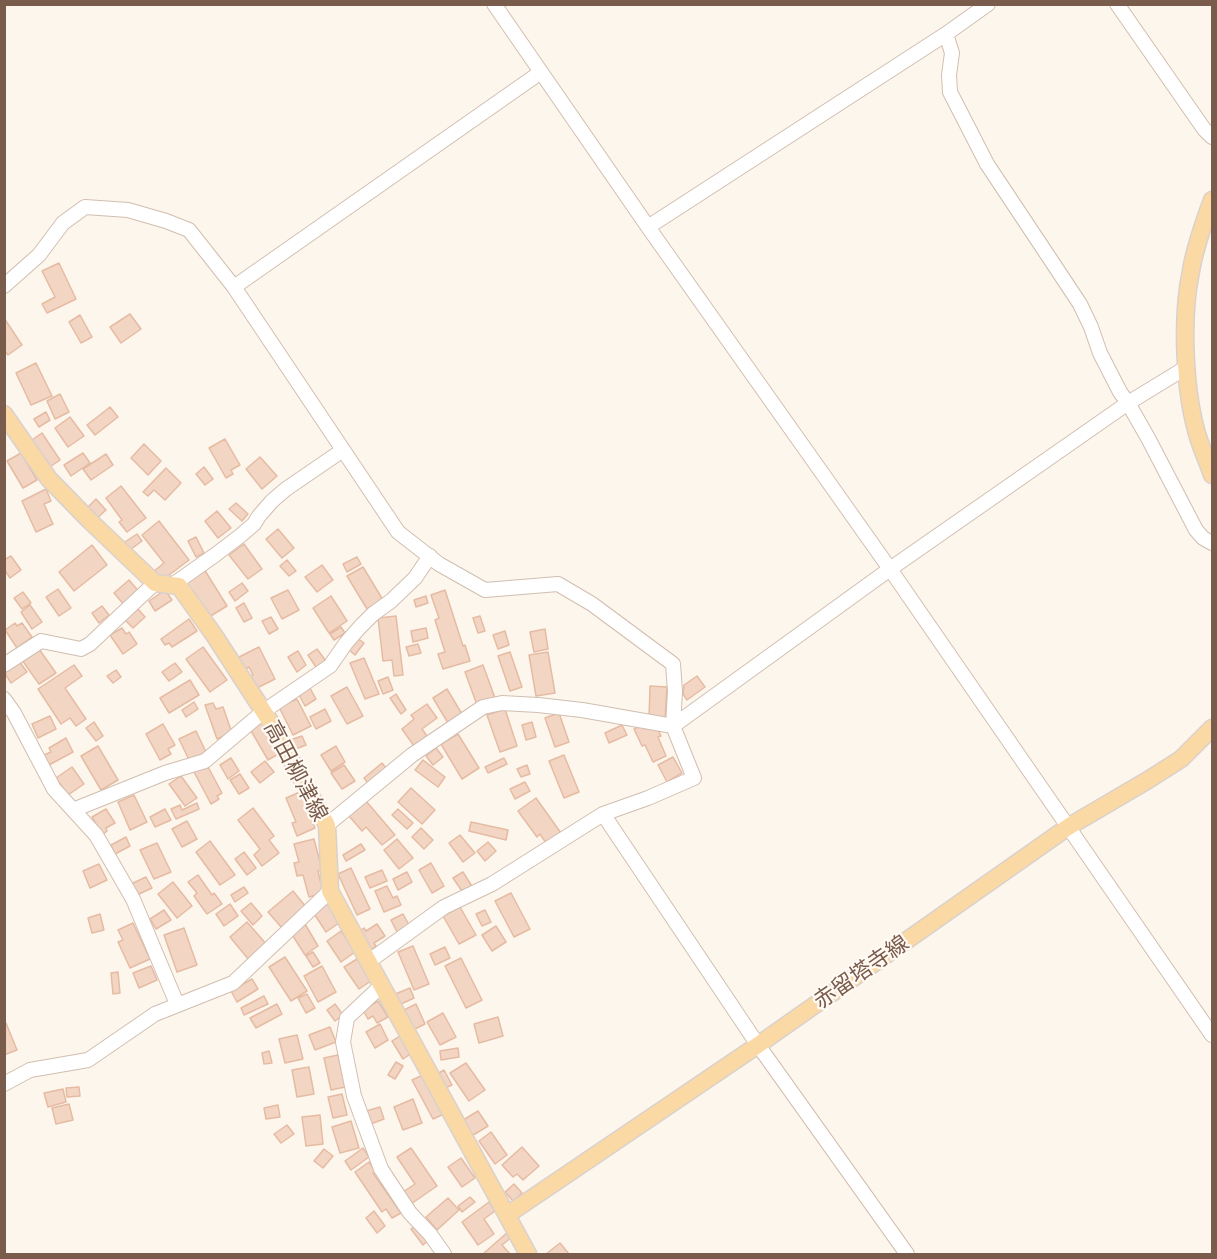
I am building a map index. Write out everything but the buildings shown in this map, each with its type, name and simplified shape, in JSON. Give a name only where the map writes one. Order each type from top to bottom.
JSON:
[{"type":"main road","points":[[1212,200],[1190,272],[1185,316],[1189,393],[1199,439],[1212,475]]},
{"type":"main road","name":"高田柳津線","points":[[4,414],[49,478],[90,521],[163,584],[179,586],[214,634],[264,711],[327,825],[330,891],[528,1254]]},
{"type":"main road","name":"赤留塔寺線","points":[[507,1215],[758,1044],[1068,827],[1181,759],[1212,728]]},
{"type":"street","points":[[494,4],[648,227],[890,569],[1212,1035]]},
{"type":"street","points":[[648,227],[946,34],[988,4]]},
{"type":"street","points":[[1117,4],[1204,129],[1212,137]]},
{"type":"street","points":[[946,34],[952,53],[949,75],[950,92],[987,164],[1080,304],[1100,353],[1120,392],[1197,530],[1203,538],[1212,543]]},
{"type":"street","points":[[234,287],[541,72]]},
{"type":"street","points":[[4,286],[39,255],[63,223],[85,207],[128,210],[166,220],[189,230],[234,287],[398,532],[440,564],[485,590],[558,584],[592,604],[673,664],[675,691],[673,726],[694,778],[603,814],[492,884],[444,907],[368,962]]},
{"type":"street","points":[[327,825],[412,755],[483,707],[502,704],[538,705],[582,710],[673,726],[890,569],[1128,403],[1187,366]]},
{"type":"street","points":[[4,665],[41,641],[81,649],[90,644],[163,584],[215,555],[240,536],[286,489],[343,450]]},
{"type":"street","points":[[74,810],[165,773],[205,761],[264,711],[330,666],[360,627],[415,578],[430,556]]},
{"type":"street","points":[[4,699],[14,713],[54,789],[96,836],[132,899],[177,1004]]},
{"type":"street","points":[[603,814],[758,1044],[907,1254]]},
{"type":"street","points":[[4,1084],[30,1070],[88,1060],[155,1014],[233,983],[330,891]]},
{"type":"street","points":[[381,986],[347,1018],[343,1042],[354,1095],[381,1169],[410,1213],[430,1234],[444,1254]]}]
